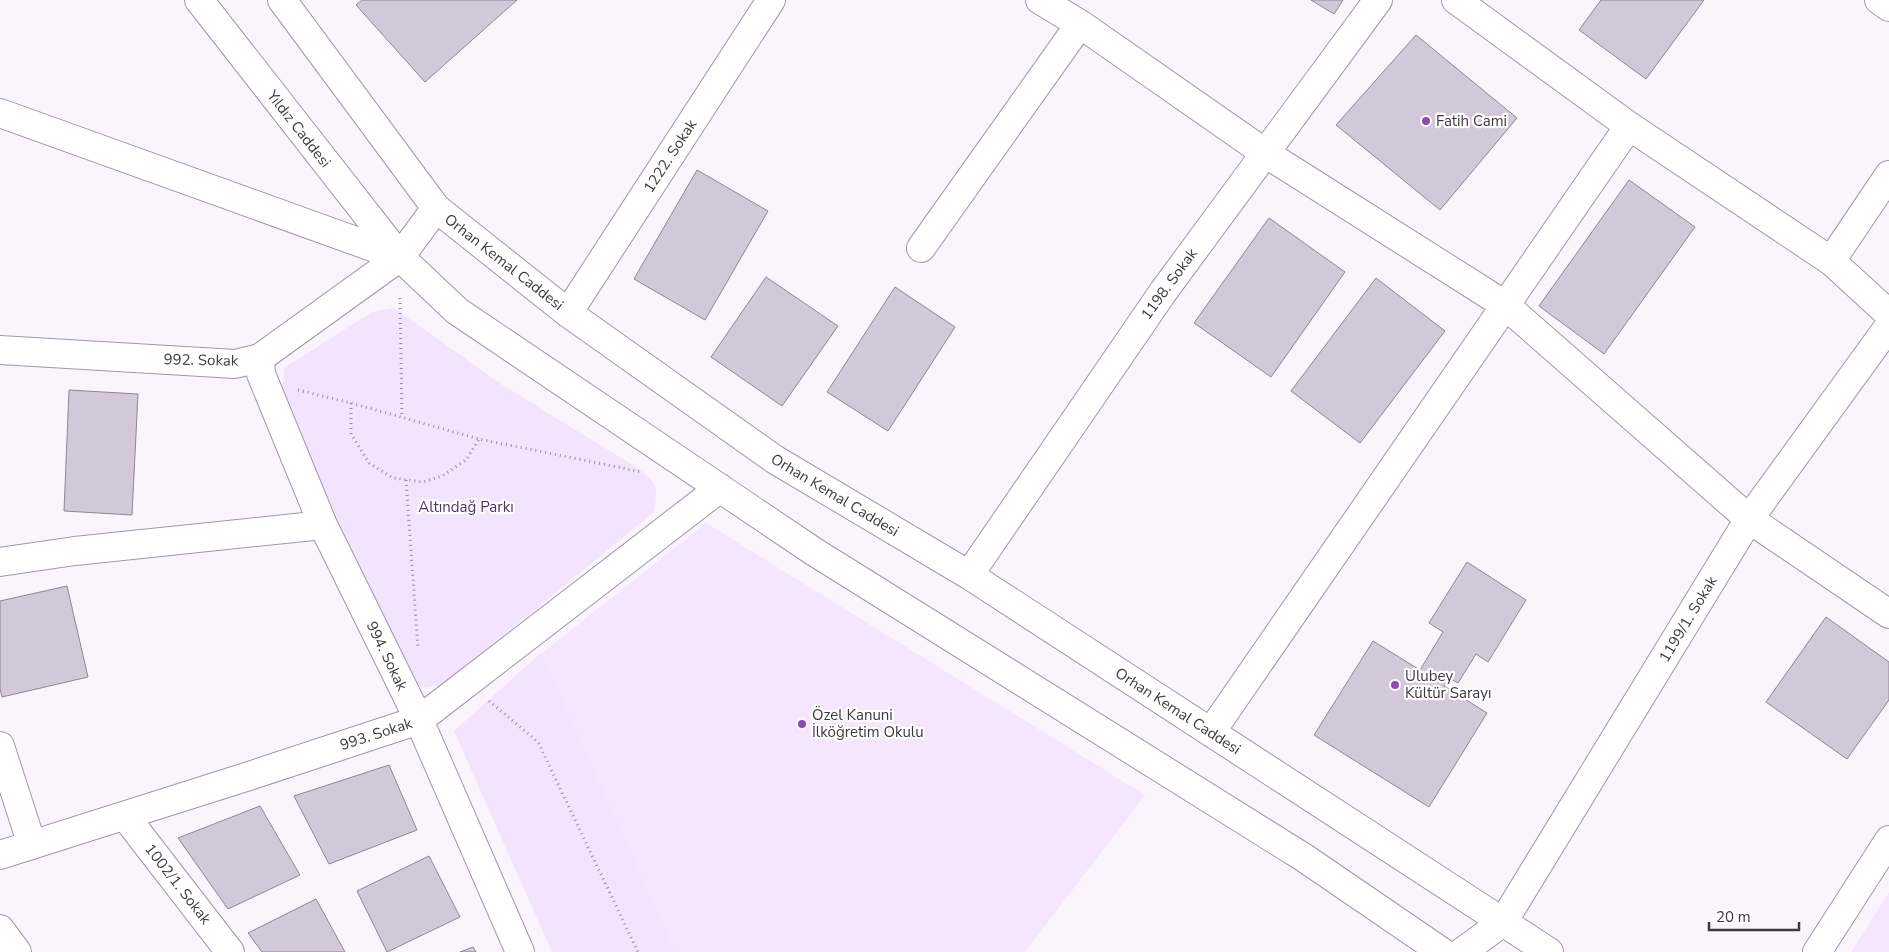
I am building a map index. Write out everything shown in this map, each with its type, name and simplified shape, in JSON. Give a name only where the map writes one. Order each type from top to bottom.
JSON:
[{"type":"street","name":"Yıldız Caddesi","points":[[199,0],[400,257]]},
{"type":"street","points":[[282,0],[436,208]]},
{"type":"street","name":"1222. Sokak","points":[[568,313],[771,0]]},
{"type":"street","points":[[1040,0],[1080,24],[1265,153],[1505,305],[1749,519],[1889,614]]},
{"type":"street","name":"1198. Sokak","points":[[969,575],[1162,292],[1378,0]]},
{"type":"street","points":[[1456,0],[1629,126],[1831,261],[1889,314]]},
{"type":"street","points":[[1879,0],[1889,7]]},
{"type":"street","points":[[921,248],[1080,24]]},
{"type":"street","points":[[0,113],[400,257],[457,311],[813,551],[1303,857],[1442,952]]},
{"type":"street","points":[[1211,732],[1629,126]]},
{"type":"street","points":[[1831,261],[1889,175]]},
{"type":"street","name":"Orhan Kemal Caddesi","points":[[400,257],[436,208],[568,313],[774,459],[969,575],[1549,952]]},
{"type":"street","name":"992. Sokak","points":[[0,350],[234,364],[262,370],[400,257]]},
{"type":"street","name":"1199/1. Sokak","points":[[1503,922],[1749,519],[1889,326]]},
{"type":"street","name":"994. Sokak","points":[[262,370],[323,525],[419,720],[520,952]]},
{"type":"street","name":"993. Sokak","points":[[0,856],[419,720],[720,488]]},
{"type":"street","points":[[0,562],[75,551],[323,525]]},
{"type":"street","points":[[0,746],[32,845]]},
{"type":"street","name":"1002/1. Sokak","points":[[125,816],[230,952]]},
{"type":"street","points":[[1817,952],[1889,840]]},
{"type":"street","points":[[1462,952],[1503,922]]},
{"type":"street","points":[[0,929],[17,952]]},
{"type":"path","points":[[400,257],[402,418]]},
{"type":"path","points":[[262,370],[351,403],[479,439],[643,472]]},
{"type":"path","points":[[351,403],[351,434],[368,463],[393,478],[423,482],[442,476],[466,460],[479,439]]},
{"type":"path","points":[[406,480],[418,658]]},
{"type":"path","points":[[488,701],[538,742],[638,952]]},
{"type":"shaded area","name":"Özel Kanuni İlköğretim Okulu","points":[[706,523],[1145,795],[1025,952],[676,952],[541,654]]},
{"type":"shaded area","points":[[1889,892],[1889,952],[1851,952]]},
{"type":"green space","name":"Altındağ Parkı","points":[[394,308],[504,386],[636,467],[649,477],[656,491],[654,512],[443,685],[421,688],[398,651],[282,399],[284,368],[372,312]]},
{"type":"green space","points":[[541,653],[676,952],[552,952],[454,731]]},
{"type":"building","points":[[362,0],[517,0],[425,82],[356,5]]},
{"type":"building","points":[[1311,0],[1343,0],[1334,14]]},
{"type":"building","points":[[1601,0],[1704,0],[1646,79],[1579,30]]},
{"type":"building","name":"Fatih Cami","points":[[1416,35],[1517,118],[1440,210],[1336,125]]},
{"type":"building","points":[[697,170],[768,211],[705,320],[634,279]]},
{"type":"building","points":[[1629,180],[1695,227],[1604,354],[1539,306]]},
{"type":"building","points":[[1269,218],[1345,272],[1271,377],[1194,323]]},
{"type":"building","points":[[766,277],[838,326],[782,406],[711,357]]},
{"type":"building","points":[[1376,278],[1445,331],[1360,443],[1291,391]]},
{"type":"building","points":[[895,287],[955,327],[888,431],[827,392]]},
{"type":"building","points":[[69,390],[138,394],[132,515],[64,511]]},
{"type":"building","name":"Ulubey Kültür Sarayı","points":[[1467,562],[1526,600],[1488,662],[1476,654],[1458,683],[1449,678],[1444,686],[1487,713],[1429,807],[1314,735],[1373,641],[1420,670],[1443,632],[1429,623]]},
{"type":"building","points":[[67,586],[88,677],[2,697],[0,689],[0,601]]},
{"type":"building","points":[[1826,617],[1889,662],[1889,700],[1847,759],[1766,702]]},
{"type":"building","points":[[389,765],[417,830],[329,864],[294,796]]},
{"type":"building","points":[[260,806],[300,875],[228,909],[178,838]]},
{"type":"building","points":[[429,856],[460,917],[387,952],[357,891]]},
{"type":"building","points":[[316,899],[345,952],[262,952],[248,933]]},
{"type":"building","points":[[473,947],[476,952],[460,952]]},
{"type":"place","name":"Fatih Cami","points":[[1426,121]]},
{"type":"place","name":"Ulubey Kültür Sarayı","points":[[1395,685]]},
{"type":"place","name":"Özel Kanuni İlköğretim Okulu","points":[[802,724]]}]
